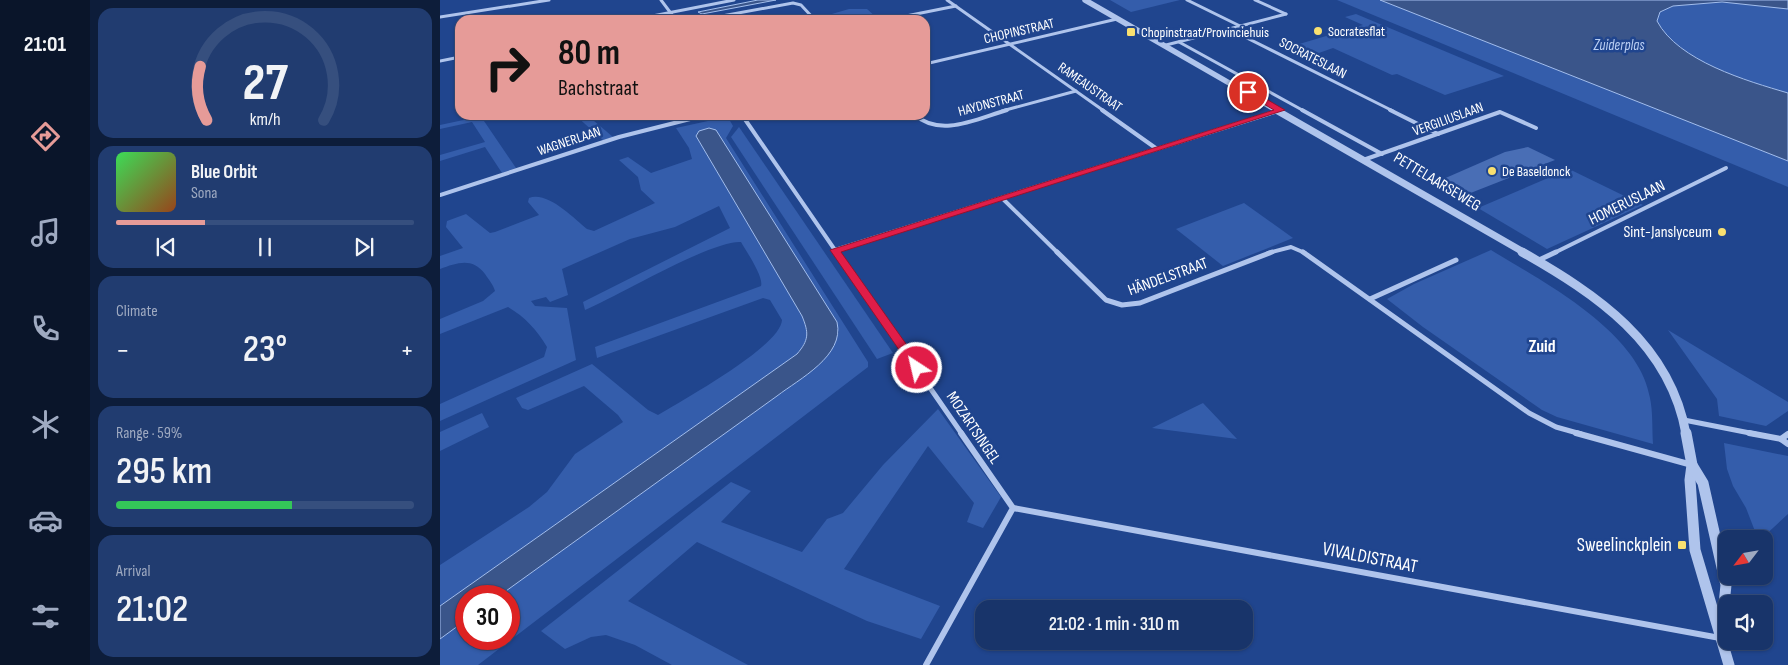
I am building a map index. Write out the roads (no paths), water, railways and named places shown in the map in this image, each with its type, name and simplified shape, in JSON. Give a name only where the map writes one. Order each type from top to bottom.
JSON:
[{"type":"street","points":[[440,17],[549,0]]},
{"type":"street","points":[[661,0],[672,15]]},
{"type":"street","points":[[656,15],[734,0]]},
{"type":"street","name":"RAMEAUSTRAAT","points":[[947,0],[1157,149]]},
{"type":"street","name":"PETTELAARSEWEG","points":[[1085,0],[1281,110],[1572,280],[1604,303],[1632,330],[1660,365],[1684,420],[1692,465],[1690,480],[1695,550],[1718,631]]},
{"type":"street","points":[[1187,0],[1240,26]]},
{"type":"street","name":"SOCRATESLAAN","points":[[1229,29],[1286,14],[1256,0]]},
{"type":"street","points":[[727,15],[793,3],[801,5],[810,15]]},
{"type":"street","points":[[911,15],[956,6]]},
{"type":"street","name":"CHOPINSTRAAT","points":[[930,63],[1117,18]]},
{"type":"street","points":[[1166,45],[1229,29]]},
{"type":"street","name":"SOCRATESLAAN","points":[[1229,29],[1438,134]]},
{"type":"street","name":"PETTELAARSEWEG","points":[[1179,42],[1382,154]]},
{"type":"street","points":[[440,61],[455,58]]},
{"type":"street","name":"HAYDNSTRAAT","points":[[921,120],[935,128],[948,126],[1076,91]]},
{"type":"street","points":[[835,250],[1281,110]]},
{"type":"street","name":"VERGILIUSLAAN","points":[[1366,159],[1500,112],[1536,128]]},
{"type":"street","name":"WAGNERLAAN","points":[[440,195],[619,137],[686,120]]},
{"type":"street","name":"MOZARTSINGEL","points":[[745,120],[1014,508]]},
{"type":"street","name":"HOMERUSLAAN","points":[[1538,260],[1726,168]]},
{"type":"street","name":"HÄNDELSTRAAT","points":[[1002,198],[1106,300],[1113,304],[1130,305],[1140,302],[1278,249],[1291,247],[1304,252],[1370,299]]},
{"type":"street","points":[[1456,260],[1370,299],[1528,413],[1556,427],[1692,465]]},
{"type":"street","points":[[1684,420],[1781,440],[1788,444]]},
{"type":"street","points":[[1781,440],[1788,434]]},
{"type":"street","name":"PETTELAARSEWEG","points":[[1692,465],[1703,483],[1726,585],[1725,595]]},
{"type":"street","points":[[926,665],[1014,508]]},
{"type":"street","name":"VIVALDISTRAAT","points":[[1014,508],[1718,638]]},
{"type":"street","name":"PETTELAARSEWEG","points":[[1724,650],[1729,665]]},
{"type":"water","points":[[758,0],[776,0],[702,14],[698,12]]},
{"type":"water","name":"Zuiderplas","points":[[1380,0],[1788,0],[1788,9],[1722,2],[1673,6],[1660,12],[1657,21],[1667,35],[1681,47],[1715,68],[1788,93],[1788,161]]},
{"type":"water","points":[[709,128],[716,130],[837,322],[838,334],[834,346],[827,356],[808,374],[514,585],[470,585],[797,354],[804,345],[807,332],[802,316],[696,136],[699,131]]},
{"type":"water","points":[[455,595],[455,628],[440,639],[440,606]]},
{"type":"place","name":"Socratesflat","points":[[1318,31]]},
{"type":"place","name":"Chopinstraat/Provinciehuis","points":[[1131,32]]},
{"type":"place","name":"De Baseldonck","points":[[1492,171]]},
{"type":"place","name":"Sint-Janslyceum","points":[[1722,232]]},
{"type":"place","name":"Sweelinckplein","points":[[1682,545]]},
{"type":"district","name":"Zuid","points":[[1542,346]]}]
